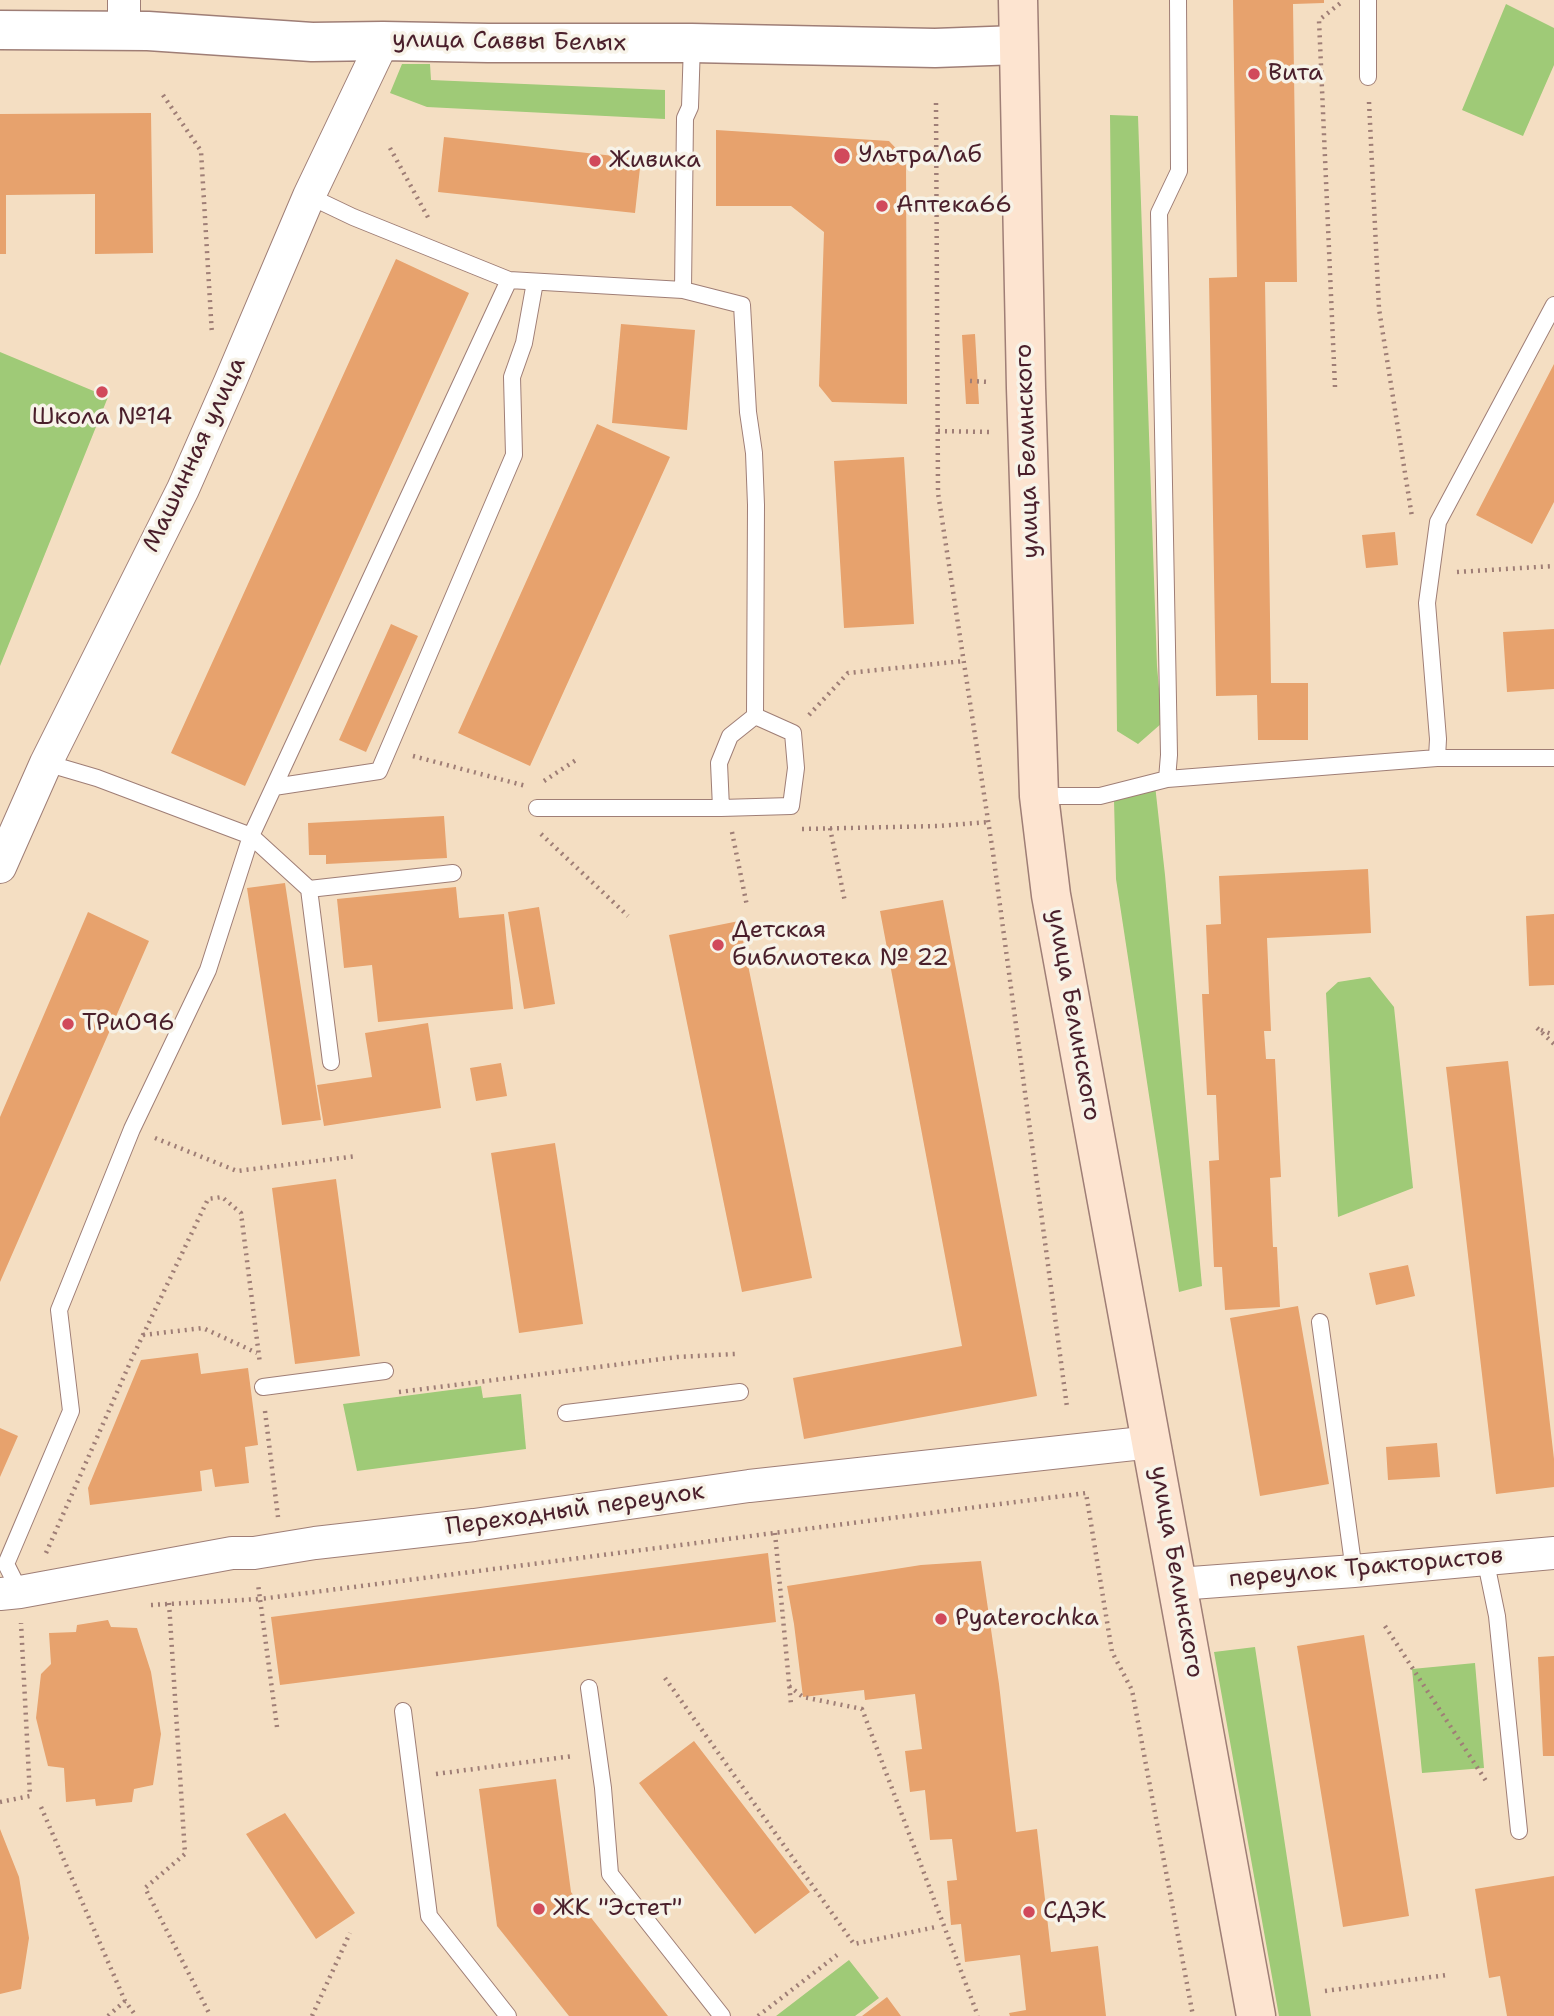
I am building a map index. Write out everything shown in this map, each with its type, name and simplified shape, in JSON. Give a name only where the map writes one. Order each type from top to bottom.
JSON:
[{"type":"main road","name":"улица Белинского","points":[[1018,0],[1038,796],[1051,895],[1256,2016]]},
{"type":"street","name":"улица Саввы Белых","points":[[0,30],[124,16],[148,31],[312,42],[692,43],[934,48],[1018,46]]},
{"type":"street","name":"Машинная улица","points":[[0,867],[46,762],[183,489],[309,196],[383,41]]},
{"type":"street","name":"Переходный переулок","points":[[13,1600],[232,1553],[254,1553],[315,1543],[474,1525],[749,1486],[1152,1442]]},
{"type":"street","name":"переулок Трактористов","points":[[1178,1584],[1554,1553]]},
{"type":"lane","points":[[1167,779],[1159,213],[1179,170],[1178,0]]},
{"type":"lane","points":[[1367,77],[1368,0]]},
{"type":"lane","points":[[683,290],[685,118],[690,107],[692,43]]},
{"type":"lane","points":[[309,196],[353,217],[509,280],[683,290],[742,304],[756,505],[755,716]]},
{"type":"lane","points":[[13,1600],[6,1564],[71,1411],[59,1310],[132,1129],[208,970],[251,836],[509,280]]},
{"type":"lane","points":[[274,787],[379,771],[514,455],[512,377],[524,343],[535,282]]},
{"type":"lane","points":[[1437,758],[1438,738],[1427,603],[1438,522],[1554,305]]},
{"type":"lane","points":[[537,808],[791,806],[796,768],[793,733],[755,716]]},
{"type":"lane","points":[[721,808],[719,763],[730,736],[755,716]]},
{"type":"lane","points":[[1038,796],[1100,796],[1167,779],[1437,758],[1554,758]]},
{"type":"lane","points":[[46,762],[97,778],[251,836],[309,889],[331,1062]]},
{"type":"lane","points":[[309,889],[453,873]]},
{"type":"lane","points":[[1320,1322],[1354,1571]]},
{"type":"lane","points":[[262,1387],[386,1371]]},
{"type":"lane","points":[[566,1413],[740,1392]]},
{"type":"lane","points":[[1485,1558],[1497,1616],[1519,1831]]},
{"type":"lane","points":[[589,1688],[610,1874],[722,2016]]},
{"type":"lane","points":[[403,1711],[429,1916],[508,2016]]},
{"type":"path","points":[[1335,387],[1319,19],[1344,0]]},
{"type":"path","points":[[1367,77],[1379,309],[1414,529],[1433,553]]},
{"type":"path","points":[[163,95],[201,151],[214,374],[230,382]]},
{"type":"path","points":[[936,103],[938,493],[993,853],[1067,1406]]},
{"type":"path","points":[[390,148],[449,256]]},
{"type":"path","points":[[970,381],[991,382]]},
{"type":"path","points":[[938,431],[992,432],[992,419]]},
{"type":"path","points":[[1429,574],[1554,566]]},
{"type":"path","points":[[793,733],[848,673],[964,661]]},
{"type":"path","points":[[534,788],[576,761]]},
{"type":"path","points":[[830,828],[845,902]]},
{"type":"path","points":[[732,832],[747,906]]},
{"type":"path","points":[[541,834],[628,916]]},
{"type":"path","points":[[1554,1035],[1537,1028],[1554,1044]]},
{"type":"path","points":[[132,1129],[237,1171],[357,1156]]},
{"type":"path","points":[[43,1559],[143,1335],[208,1199],[222,1198],[241,1213]]},
{"type":"path","points":[[143,1335],[203,1328],[258,1354]]},
{"type":"path","points":[[386,1393],[677,1357],[735,1354]]},
{"type":"path","points":[[277,1727],[260,1599],[1086,1493],[1112,1652],[1132,1690],[1193,2016]]},
{"type":"path","points":[[775,1533],[791,1704]]},
{"type":"path","points":[[0,1802],[30,1796],[13,1600]]},
{"type":"path","points":[[169,1603],[185,1854],[145,1888],[209,2016]]},
{"type":"path","points":[[1385,1626],[1489,1786]]},
{"type":"path","points":[[665,1678],[854,1944],[936,1927]]},
{"type":"path","points":[[789,1686],[803,1697],[862,1709],[978,2016]]},
{"type":"path","points":[[412,1777],[598,1753]]},
{"type":"path","points":[[41,1807],[125,2001],[136,2016]]},
{"type":"path","points":[[312,2016],[350,1933]]},
{"type":"path","points":[[758,2016],[837,1955]]},
{"type":"path","points":[[1325,1990],[1447,1975]]},
{"type":"path","points":[[108,2016],[125,2001]]},
{"type":"green space","points":[[1506,4],[1554,28],[1554,65],[1523,136],[1462,110]]},
{"type":"green space","points":[[402,64],[430,64],[431,80],[665,90],[665,119],[427,107],[390,93]]},
{"type":"green space","points":[[1110,115],[1138,116],[1157,666],[1162,723],[1138,744],[1117,731]]},
{"type":"green space","points":[[0,352],[108,397],[0,666]]},
{"type":"green space","points":[[1155,785],[1202,1286],[1179,1292],[1116,879],[1114,800]]},
{"type":"green space","points":[[1370,977],[1394,1007],[1413,1188],[1338,1217],[1326,993],[1338,982]]},
{"type":"green space","points":[[481,1386],[483,1398],[521,1394],[526,1449],[357,1471],[343,1404]]},
{"type":"green space","points":[[1255,1647],[1311,2016],[1279,2016],[1214,1652]]},
{"type":"green space","points":[[1475,1663],[1484,1768],[1422,1773],[1412,1669]]},
{"type":"green space","points":[[849,1960],[879,1998],[855,2016],[776,2016]]},
{"type":"building","points":[[1233,0],[1324,0],[1324,3],[1293,4],[1297,282],[1265,282],[1271,683],[1308,683],[1308,740],[1258,740],[1257,695],[1216,696],[1209,278],[1237,277]]},
{"type":"building","points":[[151,113],[153,253],[95,254],[95,194],[6,195],[6,254],[0,254],[0,114]]},
{"type":"building","points":[[716,130],[889,141],[906,159],[907,404],[832,402],[819,386],[824,232],[791,206],[716,206]]},
{"type":"building","points":[[444,137],[641,159],[635,213],[438,192]]},
{"type":"building","points":[[396,259],[469,293],[245,786],[171,753]]},
{"type":"building","points":[[621,324],[695,330],[687,430],[612,423]]},
{"type":"building","points":[[975,334],[979,404],[966,404],[962,335]]},
{"type":"building","points":[[1554,364],[1554,502],[1532,544],[1476,515]]},
{"type":"building","points":[[597,424],[670,457],[530,766],[458,733]]},
{"type":"building","points":[[904,457],[914,624],[844,628],[834,461]]},
{"type":"building","points":[[1395,532],[1398,565],[1366,568],[1362,535]]},
{"type":"building","points":[[391,624],[418,636],[366,752],[339,740]]},
{"type":"building","points":[[1554,629],[1554,689],[1507,692],[1503,632]]},
{"type":"building","points":[[444,816],[447,858],[326,864],[326,855],[309,855],[308,823]]},
{"type":"building","points":[[1368,869],[1371,933],[1267,938],[1271,1031],[1264,1031],[1266,1059],[1275,1059],[1281,1177],[1270,1178],[1273,1247],[1277,1247],[1280,1307],[1225,1310],[1222,1267],[1214,1267],[1209,1161],[1219,1160],[1216,1095],[1207,1095],[1202,994],[1209,994],[1206,925],[1221,924],[1219,876]]},
{"type":"building","points":[[285,883],[321,1120],[282,1125],[247,888]]},
{"type":"building","points":[[456,887],[459,918],[504,914],[513,1009],[378,1022],[372,965],[344,968],[337,899]]},
{"type":"building","points":[[943,900],[1037,1396],[804,1439],[793,1378],[962,1346],[880,911]]},
{"type":"building","points":[[539,907],[555,1004],[524,1009],[508,912]]},
{"type":"building","points":[[88,912],[149,941],[0,1282],[0,1117]]},
{"type":"building","points":[[1554,914],[1554,985],[1529,986],[1526,916]]},
{"type":"building","points":[[739,921],[812,1278],[742,1292],[669,935]]},
{"type":"building","points":[[428,1023],[441,1108],[324,1126],[317,1085],[372,1077],[365,1033]]},
{"type":"building","points":[[1508,1061],[1554,1459],[1554,1487],[1496,1494],[1446,1067]]},
{"type":"building","points":[[501,1063],[507,1096],[476,1101],[470,1068]]},
{"type":"building","points":[[555,1143],[583,1324],[519,1333],[491,1153]]},
{"type":"building","points":[[336,1179],[360,1356],[295,1364],[272,1188]]},
{"type":"building","points":[[1408,1265],[1415,1296],[1376,1305],[1369,1273]]},
{"type":"building","points":[[1298,1306],[1329,1484],[1260,1496],[1230,1318]]},
{"type":"building","points":[[198,1353],[201,1374],[248,1368],[258,1445],[245,1447],[249,1483],[215,1487],[212,1469],[200,1471],[202,1491],[90,1505],[88,1488],[141,1360]]},
{"type":"building","points":[[0,1428],[18,1436],[0,1477]]},
{"type":"building","points":[[1437,1443],[1440,1477],[1388,1480],[1386,1447]]},
{"type":"building","points":[[768,1553],[776,1622],[280,1685],[271,1617]]},
{"type":"building","points":[[981,1561],[1016,1832],[1037,1829],[1051,1952],[1098,1946],[1106,2016],[1010,2016],[1009,2013],[1026,2010],[1020,1955],[965,1962],[961,1924],[951,1925],[947,1881],[957,1880],[952,1839],[930,1840],[925,1790],[910,1792],[905,1751],[922,1749],[915,1694],[865,1700],[864,1690],[803,1697],[787,1586],[921,1565]]},
{"type":"building","points":[[108,1620],[111,1627],[137,1628],[151,1672],[161,1734],[153,1785],[134,1789],[132,1802],[96,1806],[95,1799],[66,1802],[64,1768],[48,1766],[36,1718],[41,1674],[51,1664],[49,1633],[76,1632],[77,1625]]},
{"type":"building","points":[[1364,1635],[1409,1916],[1343,1927],[1297,1646]]},
{"type":"building","points":[[1554,1656],[1554,1756],[1543,1756],[1538,1657]]},
{"type":"building","points":[[694,1741],[810,1892],[755,1934],[639,1783]]},
{"type":"building","name":"ЖК \"Эстет\"","points":[[556,1779],[571,1892],[668,2016],[569,2016],[497,1926],[479,1789]]},
{"type":"building","points":[[285,1813],[355,1913],[316,1939],[246,1834]]},
{"type":"building","points":[[0,1829],[19,1877],[29,1938],[21,1989],[0,1994]]},
{"type":"building","points":[[1554,1876],[1554,2016],[1507,2016],[1500,1976],[1489,1978],[1475,1889]]},
{"type":"building","points":[[887,1997],[901,2016],[862,2016]]},
{"type":"place","name":"Вита","points":[[1254,74]]},
{"type":"place","name":"УльтраЛаб","points":[[842,156]]},
{"type":"place","name":"Живика","points":[[595,161]]},
{"type":"place","name":"Аптека66","points":[[882,206]]},
{"type":"place","name":"Школа №14","points":[[102,392]]},
{"type":"place","name":"Детская библиотека № 22","points":[[718,945]]},
{"type":"place","name":"ТРиО96","points":[[68,1024]]},
{"type":"place","name":"Pyaterochka","points":[[941,1619]]},
{"type":"place","name":"ЖК \"Эстет\"","points":[[539,1909]]},
{"type":"place","name":"СДЭК","points":[[1029,1912]]}]
